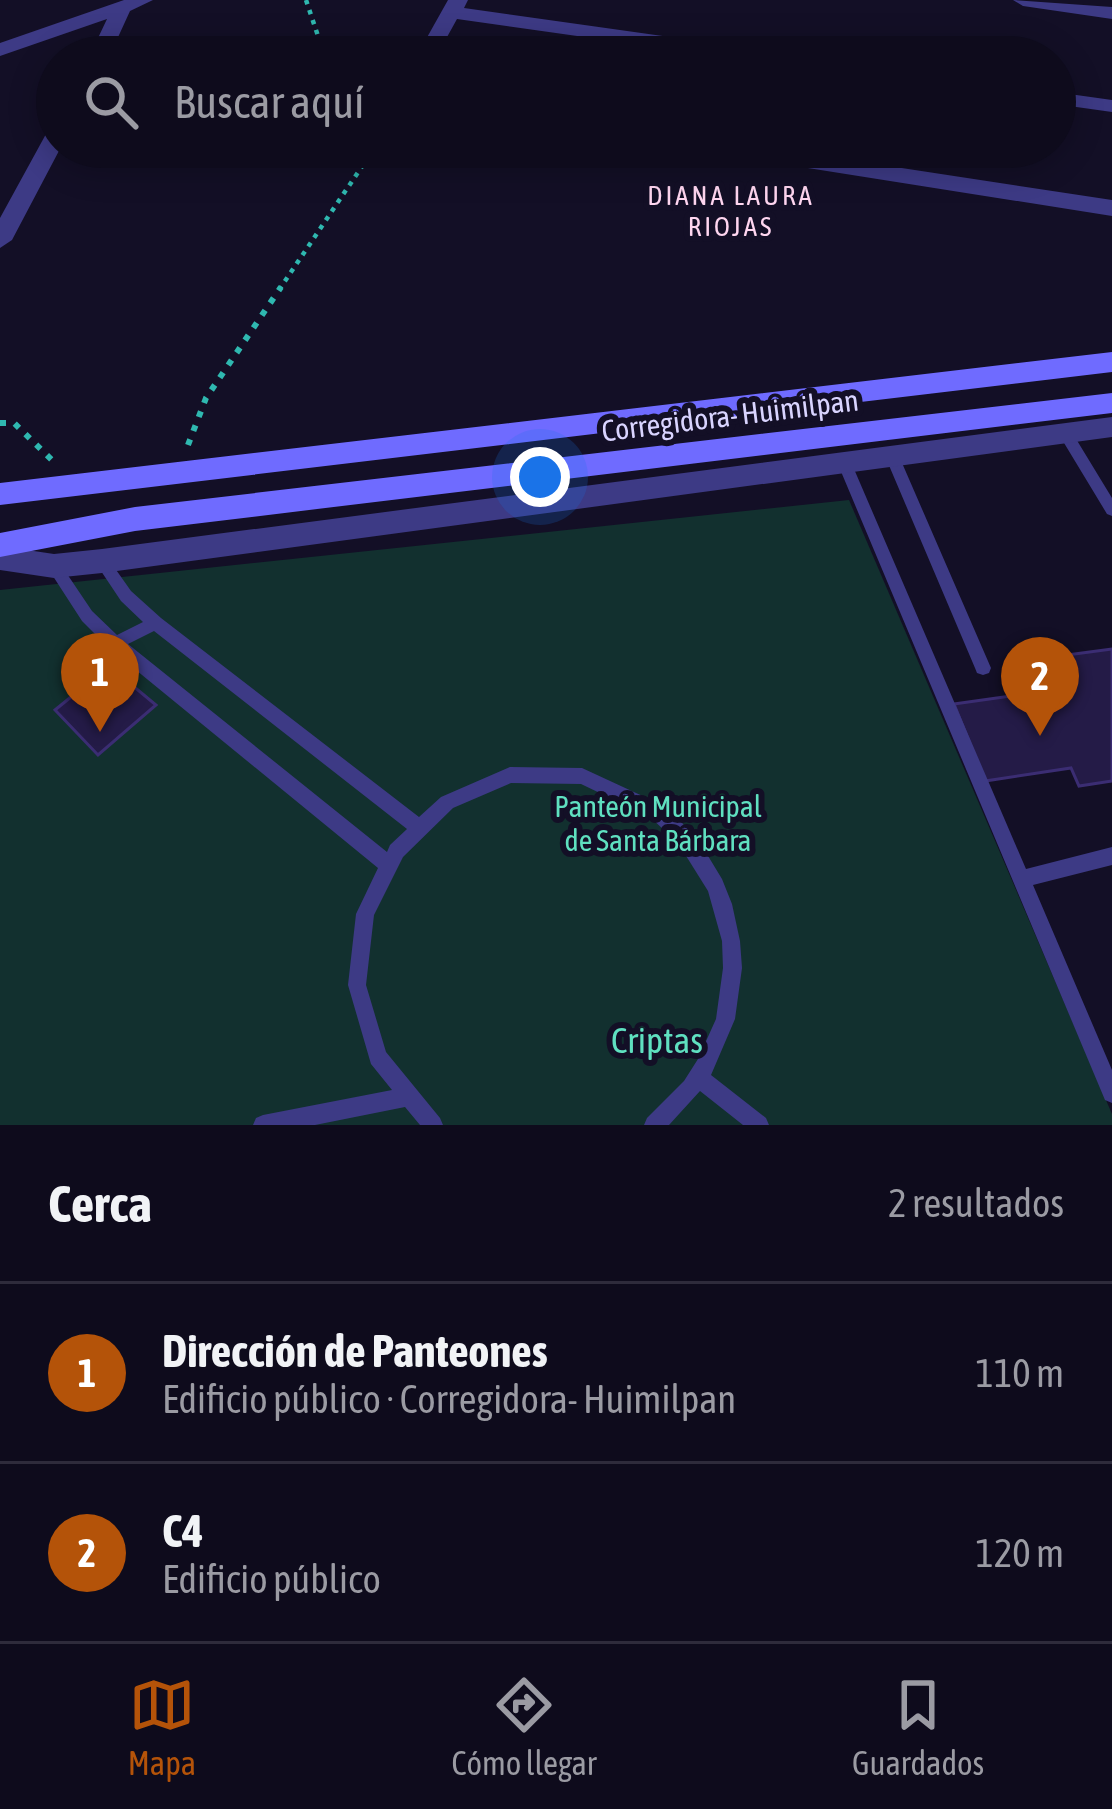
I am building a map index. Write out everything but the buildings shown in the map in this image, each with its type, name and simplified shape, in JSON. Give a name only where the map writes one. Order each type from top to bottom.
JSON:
[{"type":"main road","name":"Corregidora- Huimilpan","points":[[0,494],[1112,362]]},
{"type":"main road","name":"Corregidora- Huimilpan","points":[[0,545],[135,519],[1112,403]]},
{"type":"street","points":[[1023,0],[1112,13]]},
{"type":"street","points":[[41,36],[133,4]]},
{"type":"street","points":[[112,36],[133,4]]},
{"type":"street","points":[[438,36],[455,6],[640,36]]},
{"type":"street","points":[[73,25],[89,36]]},
{"type":"street","points":[[0,50],[36,38]]},
{"type":"street","points":[[1076,101],[1112,106]]},
{"type":"street","points":[[0,241],[7,213],[36,167]]},
{"type":"street","points":[[854,168],[1112,208]]},
{"type":"street","points":[[0,559],[53,566],[103,561],[1112,427]]},
{"type":"lane","points":[[1065,434],[1112,510]]},
{"type":"lane","points":[[892,456],[983,668]]},
{"type":"lane","points":[[844,462],[1112,1093]]},
{"type":"lane","points":[[103,561],[126,596],[155,622],[415,825]]},
{"type":"lane","points":[[53,566],[87,616],[115,643],[386,862]]},
{"type":"lane","points":[[115,643],[155,622]]},
{"type":"lane","points":[[433,1125],[404,1098],[374,1051],[357,998],[360,927],[386,862],[415,825],[488,783],[550,774],[612,787],[668,820],[709,872],[731,938],[729,1009],[700,1078],[653,1125]]},
{"type":"lane","points":[[1021,879],[1112,857]]},
{"type":"lane","points":[[700,1078],[759,1125]]},
{"type":"lane","points":[[263,1125],[404,1098]]},
{"type":"path","points":[[306,0],[318,36]]},
{"type":"path","points":[[178,471],[206,398],[362,168]]},
{"type":"path","points":[[0,423],[14,423],[74,483]]},
{"type":"green space","name":"Panteón Municipal de Santa Bárbara","points":[[849,500],[1112,1114],[1112,1125],[0,1125],[0,590]]},
{"type":"place","name":"Dirección de Panteones","points":[[100,732]]},
{"type":"place","name":"C4","points":[[1040,736]]},
{"type":"district","name":"DIANA LAURA RIOJAS","points":[[731,210]]},
{"type":"park label","name":"Criptas","points":[[657,1040]]}]
